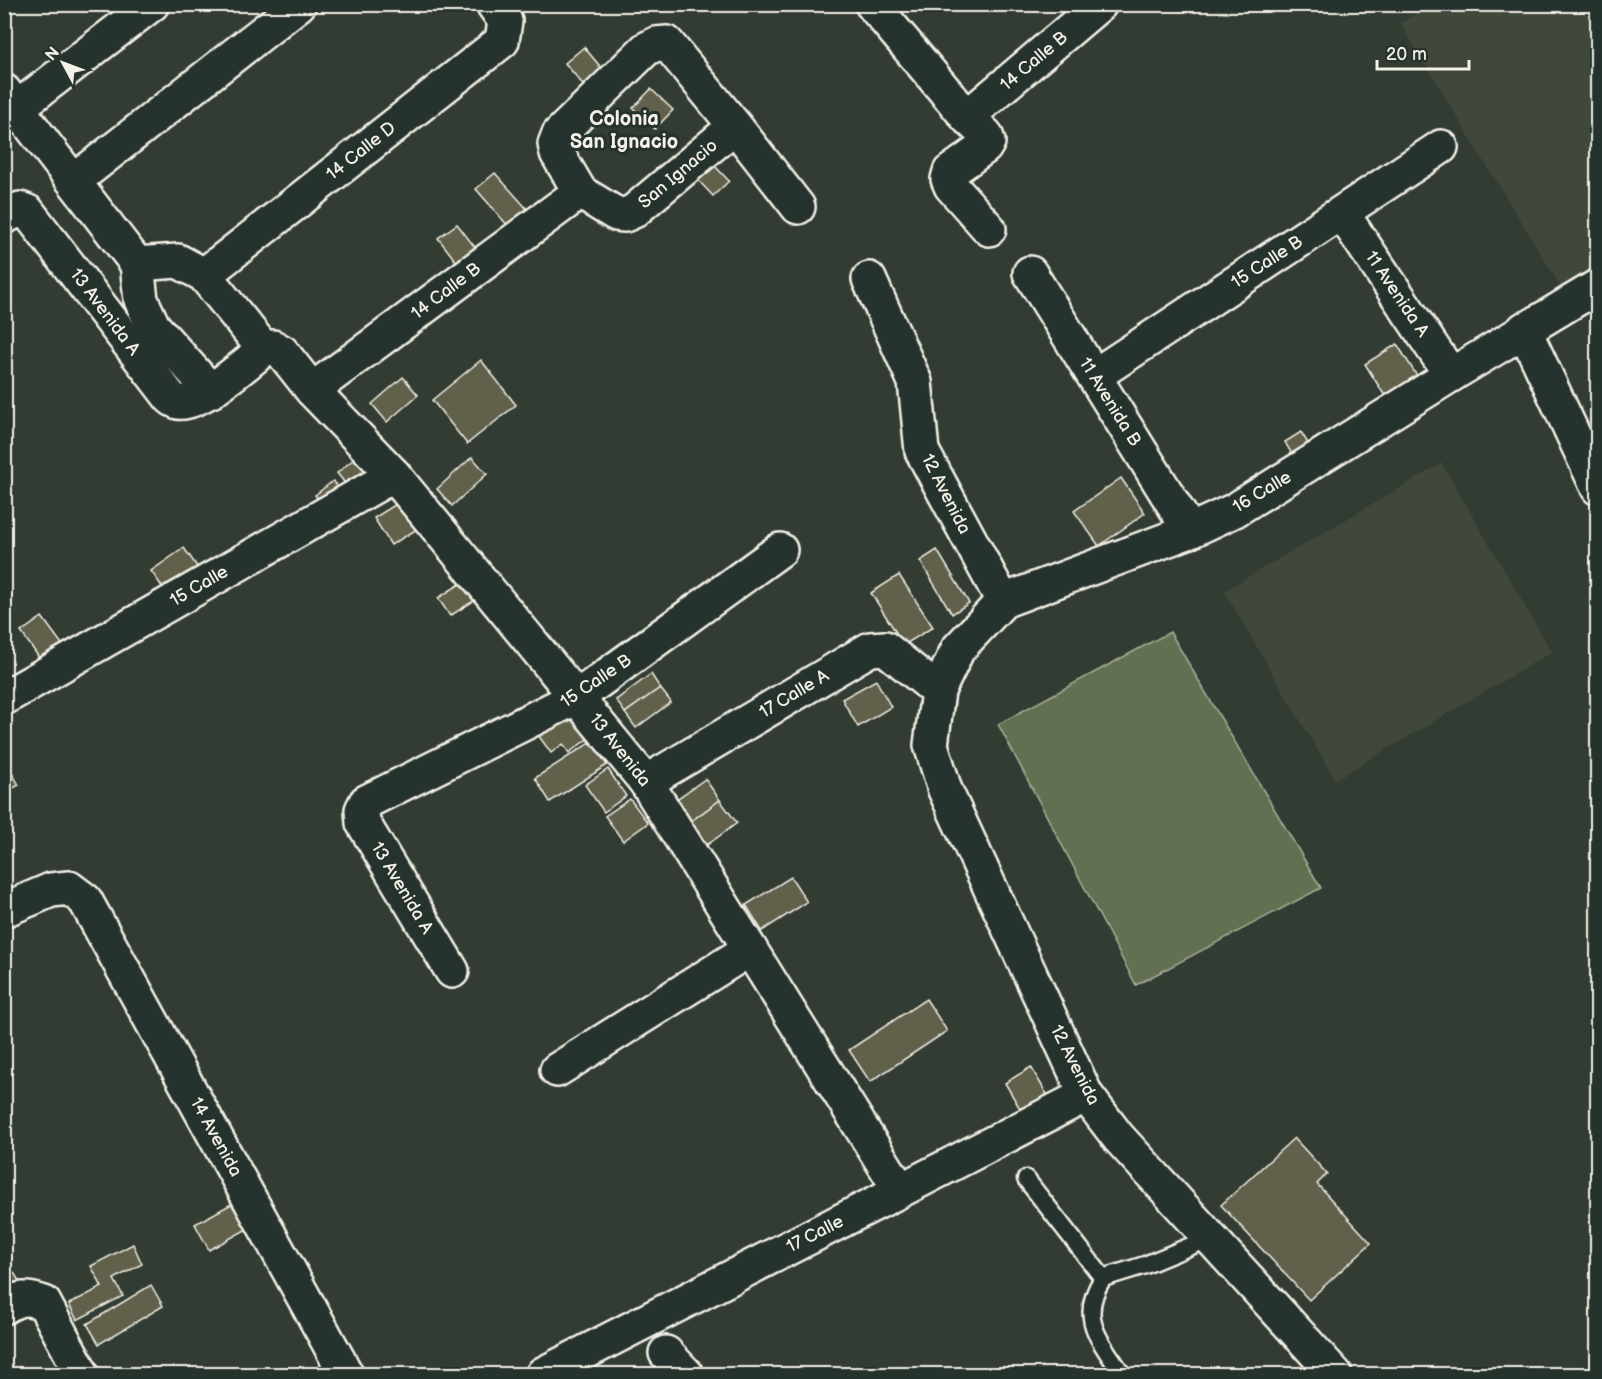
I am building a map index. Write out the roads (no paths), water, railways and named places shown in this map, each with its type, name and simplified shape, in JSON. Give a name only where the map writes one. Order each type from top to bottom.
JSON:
[{"type":"street","points":[[152,4],[11,100],[137,264],[178,261],[204,275],[273,350],[199,397]]},
{"type":"street","points":[[74,181],[298,4]]},
{"type":"street","points":[[872,4],[967,117],[986,135],[988,142],[985,147],[950,172],[948,179],[951,186],[989,229]]},
{"type":"street","name":"14 Calle B","points":[[967,117],[1100,4]]},
{"type":"street","name":"14 Calle D","points":[[204,275],[502,41],[499,13]]},
{"type":"street","name":"San Ignacio","points":[[656,44],[667,44],[735,126],[634,211],[626,215],[616,214],[580,192],[557,153],[555,144],[558,134],[646,49],[656,44]]},
{"type":"street","points":[[735,126],[798,207]]},
{"type":"street","name":"15 Calle B","points":[[1094,376],[1441,147]]},
{"type":"street","name":"14 Calle B","points":[[312,390],[580,192]]},
{"type":"street","name":"11 Avenida A","points":[[1342,213],[1451,375]]},
{"type":"street","name":"13 Avenida A","points":[[16,214],[170,397],[177,402],[199,397],[153,326],[141,300],[137,264]]},
{"type":"street","name":"11 Avenida B","points":[[1030,273],[1190,531]]},
{"type":"street","name":"12 Avenida","points":[[869,279],[915,382],[922,451],[1003,601]]},
{"type":"street","name":"16 Calle","points":[[938,691],[958,649],[1003,601],[1190,531],[1236,510],[1524,329],[1598,286]]},
{"type":"street","points":[[1524,329],[1598,488]]},
{"type":"street","name":"13 Avenida","points":[[273,350],[394,475],[646,782],[900,1191]]},
{"type":"street","name":"15 Calle","points":[[4,698],[394,475]]},
{"type":"street","name":"15 Calle B","points":[[366,802],[578,697],[780,550]]},
{"type":"street","name":"17 Calle A","points":[[646,782],[870,648],[885,648],[938,691]]},
{"type":"street","name":"12 Avenida","points":[[938,691],[931,745],[945,790],[1086,1095],[1118,1137],[1335,1374]]},
{"type":"street","name":"13 Avenida A","points":[[366,802],[362,810],[363,823],[452,971]]},
{"type":"street","name":"14 Avenida","points":[[4,910],[51,890],[69,888],[86,900],[346,1374]]},
{"type":"street","points":[[556,1070],[750,949]]},
{"type":"street","name":"17 Calle","points":[[543,1374],[1086,1095]]},
{"type":"street","points":[[17,1302],[44,1303],[82,1374]]},
{"type":"lane","points":[[1026,1179],[1103,1278]]},
{"type":"lane","points":[[1122,1374],[1092,1323],[1094,1294],[1103,1278],[1145,1265],[1210,1238]]},
{"type":"district","name":"Colonia San Ignacio","points":[[624,130]]}]
